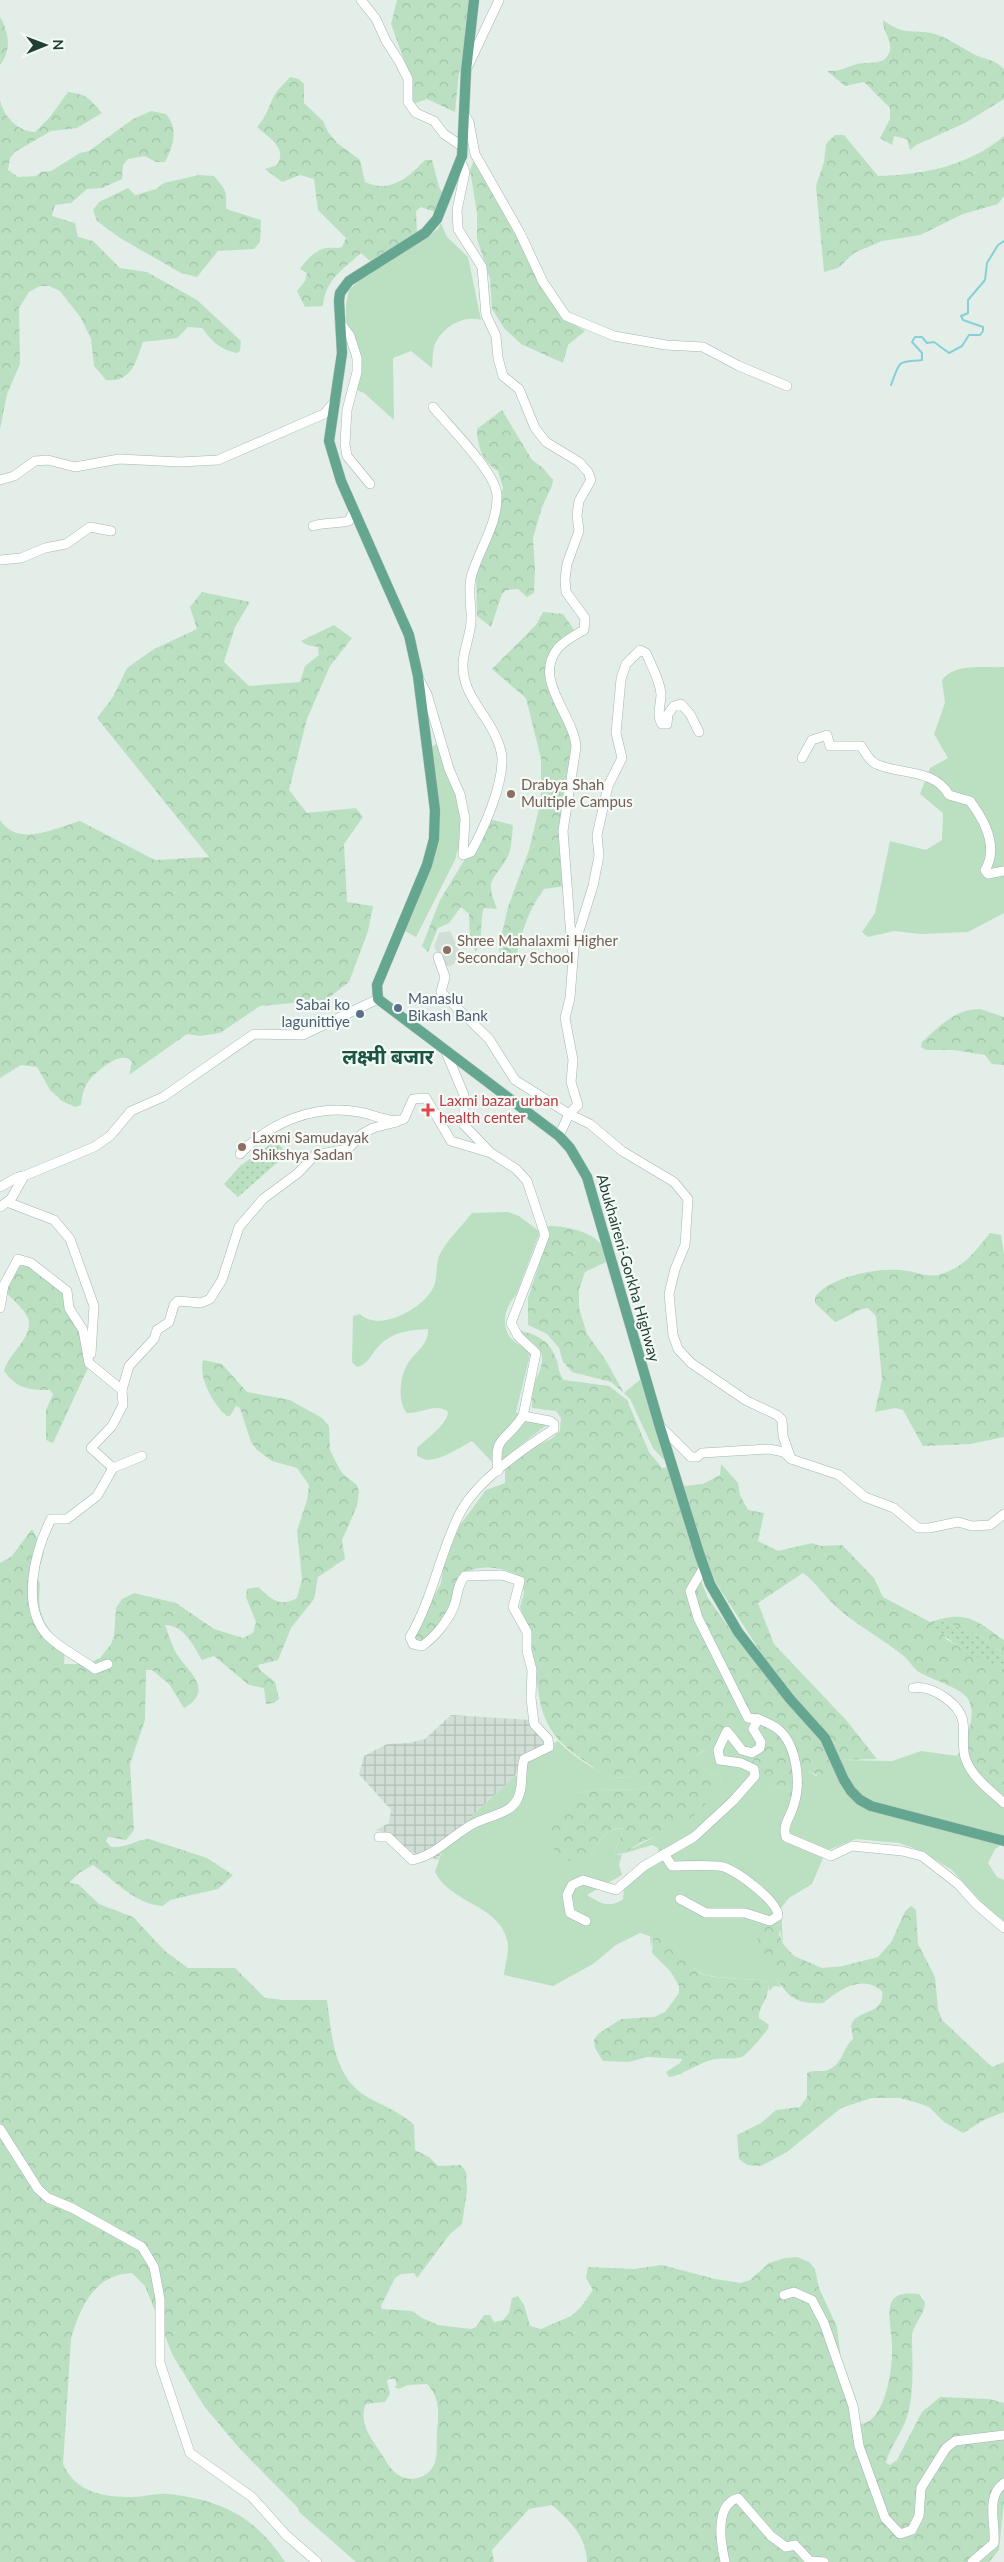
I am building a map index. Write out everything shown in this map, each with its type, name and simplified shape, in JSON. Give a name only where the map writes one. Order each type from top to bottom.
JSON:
[{"type":"main road","points":[[378,999],[377,985],[416,893],[434,839],[435,810],[418,676],[405,621],[341,481],[330,448],[330,431],[342,353],[339,301],[344,286],[360,273],[425,234],[437,220],[461,162],[466,71],[474,0]]},
{"type":"main road","name":"Abukhaireni-Gorkha Highway","points":[[378,999],[559,1136],[570,1148],[587,1176],[659,1424],[710,1584],[738,1632],[775,1681],[825,1738],[851,1791],[860,1800],[871,1806],[1004,1840]]},
{"type":"street","points":[[361,0],[376,19],[386,41],[400,60],[408,79],[408,102],[416,113],[434,121],[444,134],[463,147]]},
{"type":"street","points":[[466,71],[500,0]]},
{"type":"street","points":[[464,114],[469,122],[475,154],[520,233],[543,282],[566,316],[614,336],[666,345],[703,347],[739,366],[787,386]]},
{"type":"street","points":[[461,162],[465,172],[459,194],[458,229],[482,266],[486,315],[496,336],[498,358],[503,376],[519,390],[535,428],[546,442],[579,462],[588,472],[591,480],[579,501],[576,515],[579,531],[567,564],[565,578],[566,592],[585,618],[584,630],[558,648],[549,668],[552,689],[576,734],[576,747],[563,831],[570,942],[573,956]]},
{"type":"street","points":[[339,321],[350,336],[357,358],[357,372],[347,410],[345,444],[347,456],[370,484]]},
{"type":"street","points":[[0,480],[14,476],[35,461],[48,460],[75,466],[119,459],[180,462],[218,460],[324,414],[336,400]]},
{"type":"street","points":[[418,676],[427,694],[449,769],[460,794],[465,820],[463,855],[471,852],[482,832],[494,799],[502,760],[490,725],[467,689],[463,664],[471,622],[471,574],[492,521],[497,495],[494,482],[486,470],[433,407]]},
{"type":"street","points":[[313,526],[324,522],[338,524],[349,521],[354,510]]},
{"type":"street","points":[[0,560],[21,558],[45,548],[66,544],[90,528],[111,531]]},
{"type":"street","points":[[559,1136],[570,1114],[578,1105],[571,1082],[573,1060],[565,1018],[570,998],[573,956],[593,886],[599,856],[597,835],[608,786],[622,758],[616,734],[621,679],[626,664],[640,650],[646,653],[661,691],[658,719],[662,724],[667,724],[668,714],[674,706],[681,704],[690,714],[699,732]]},
{"type":"street","points":[[802,758],[812,740],[827,735],[830,746],[861,746],[875,764],[915,775],[924,775],[944,785],[949,795],[970,801],[985,826],[992,853],[985,870],[988,874],[1004,871]]},
{"type":"street","points":[[438,957],[445,977],[441,992],[489,1039],[515,1080],[590,1124],[622,1151],[674,1182],[688,1200],[685,1245],[675,1270],[669,1294],[670,1318],[678,1349],[691,1362],[747,1401],[777,1414],[782,1420],[783,1436],[791,1459]]},
{"type":"street","points":[[0,1187],[18,1177],[94,1147],[110,1136],[131,1111],[163,1097],[254,1034],[303,1034],[378,999]]},
{"type":"street","points":[[446,1052],[464,1095],[464,1125],[491,1153],[516,1169],[527,1181],[545,1235],[511,1322],[518,1336],[536,1352],[523,1416],[516,1428],[498,1443],[496,1455],[498,1471]]},
{"type":"street","points":[[113,1468],[91,1448],[112,1426],[123,1405],[122,1390],[129,1366],[154,1339],[157,1330],[169,1322],[174,1305],[178,1301],[201,1303],[216,1292],[239,1227],[263,1199],[298,1172],[315,1155],[348,1149],[362,1134],[373,1128],[404,1119],[413,1099],[426,1098],[451,1141],[491,1153]]},
{"type":"street","points":[[240,1154],[252,1142],[286,1122],[303,1115],[328,1109],[359,1112],[397,1122]]},
{"type":"street","points":[[3,1204],[11,1199],[24,1176]]},
{"type":"street","points":[[3,1204],[54,1220],[70,1239],[94,1306],[89,1363]]},
{"type":"street","points":[[0,1308],[4,1285],[18,1259],[31,1262],[67,1291],[69,1308],[84,1330],[89,1363],[122,1390]]},
{"type":"street","points":[[379,1837],[388,1838],[412,1860],[426,1857],[476,1822],[503,1812],[516,1803],[521,1793],[520,1771],[524,1759],[549,1747],[548,1739],[534,1724],[531,1698],[532,1670],[527,1651],[527,1632],[513,1607],[520,1581],[502,1575],[465,1576],[461,1581],[454,1607],[432,1639],[422,1646],[413,1644],[410,1637],[437,1576],[461,1512],[474,1494],[517,1452],[554,1429],[554,1424],[550,1421],[523,1416]]},
{"type":"street","points":[[659,1424],[674,1443],[691,1457],[697,1457],[702,1453],[769,1449],[784,1452],[791,1459],[839,1475],[865,1496],[894,1508],[918,1528],[929,1528],[958,1522],[972,1526],[990,1525],[1004,1514]]},
{"type":"street","points":[[108,1664],[95,1669],[48,1636],[37,1622],[32,1588],[41,1540],[51,1520],[67,1519],[97,1496],[113,1468],[142,1456]]},
{"type":"street","points":[[704,1567],[690,1591],[698,1618],[748,1718],[758,1719],[780,1730],[790,1746],[798,1780],[794,1804],[784,1829],[786,1837],[831,1856],[852,1846],[902,1851],[922,1856],[958,1884],[976,1904],[1004,1928]]},
{"type":"street","points":[[913,1688],[926,1686],[956,1708],[963,1721],[964,1758],[970,1769],[1004,1803]]},
{"type":"street","points":[[586,1921],[570,1913],[567,1895],[572,1885],[583,1880],[616,1890],[627,1878],[694,1837],[755,1776],[754,1769],[741,1763],[720,1760],[718,1750],[727,1731],[742,1750],[752,1753],[760,1748],[760,1742],[753,1729],[758,1719]]},
{"type":"street","points":[[664,1854],[672,1866],[724,1867],[766,1894],[776,1908],[778,1916],[770,1921],[745,1913],[706,1913],[680,1899]]},
{"type":"street","points":[[0,2129],[33,2183],[48,2198],[72,2208],[142,2247],[154,2267],[160,2299],[160,2363],[190,2453],[252,2497],[286,2535],[317,2562]]},
{"type":"street","points":[[784,2295],[794,2292],[812,2300],[824,2323],[853,2406],[859,2446],[885,2518],[900,2534],[912,2530],[920,2516],[921,2488],[946,2448],[955,2441],[1004,2435]]},
{"type":"street","points":[[972,2562],[994,2543],[993,2500],[996,2489],[1004,2483]]},
{"type":"street","points":[[725,2562],[721,2525],[725,2508],[731,2500],[738,2498],[771,2536],[786,2547],[795,2545],[810,2561],[824,2562]]},
{"type":"shaded area","name":"Shree Mahalaxmi Higher Secondary School","points":[[450,931],[462,957],[451,966],[445,966],[434,947],[439,933]]},
{"type":"shaded area","points":[[451,1715],[531,1720],[533,1731],[547,1743],[523,1755],[515,1776],[445,1841],[438,1860],[411,1852],[393,1836],[376,1830],[389,1823],[391,1810],[359,1774],[364,1756],[387,1744],[409,1743],[425,1739]]},
{"type":"green space","points":[[397,0],[469,0],[463,70],[459,72],[455,112],[427,99],[413,104],[411,79],[391,24]]},
{"type":"green space","points":[[0,17],[7,35],[8,47],[0,65]]},
{"type":"green space","points":[[883,20],[902,30],[941,36],[974,55],[1000,65],[1004,69],[1004,99],[965,123],[916,145],[910,150],[907,139],[894,136],[892,145],[880,138],[890,119],[890,108],[864,82],[845,86],[827,71],[840,70],[857,64],[885,59],[890,46]]},
{"type":"green space","points":[[290,77],[299,79],[304,84],[304,103],[323,121],[328,132],[337,143],[360,160],[365,182],[374,185],[391,185],[406,178],[425,160],[432,160],[439,187],[443,194],[435,212],[421,207],[416,211],[417,235],[370,261],[361,253],[341,270],[327,289],[323,306],[305,307],[297,291],[305,281],[307,273],[300,269],[318,251],[326,248],[342,247],[346,238],[318,210],[314,179],[300,175],[282,182],[265,169],[277,165],[280,153],[279,148],[272,139],[257,127],[265,116],[276,93]]},
{"type":"green space","points":[[68,92],[85,96],[102,113],[77,128],[51,131],[15,152],[10,158],[8,170],[18,177],[36,176],[41,172],[51,171],[80,153],[89,151],[133,119],[151,111],[166,114],[174,132],[172,144],[165,162],[156,162],[145,156],[128,159],[123,165],[122,179],[102,188],[87,189],[71,203],[55,205],[52,216],[75,223],[78,237],[93,241],[120,268],[147,272],[197,300],[241,341],[240,351],[237,353],[221,347],[202,328],[188,327],[177,338],[143,342],[132,369],[122,378],[106,380],[94,366],[91,339],[81,318],[60,291],[49,286],[40,286],[29,292],[19,308],[20,364],[7,394],[0,429],[0,100],[12,122],[22,129],[35,132],[50,117]]},
{"type":"green space","points":[[835,135],[844,135],[878,176],[911,174],[960,162],[976,155],[1004,136],[1004,196],[998,204],[963,214],[920,235],[882,241],[854,253],[838,268],[824,272],[816,186],[824,162],[826,144]]},
{"type":"green space","points":[[474,160],[503,206],[539,284],[561,316],[585,331],[568,345],[563,363],[521,344],[504,328],[492,309],[490,279],[477,239],[477,213],[470,170]]},
{"type":"green space","points":[[199,175],[214,176],[225,191],[226,209],[261,220],[260,242],[254,249],[218,251],[197,277],[181,273],[120,238],[97,221],[93,210],[99,202],[128,188],[135,195],[156,189],[164,183]]},
{"type":"green space","points":[[441,223],[447,237],[468,257],[481,320],[467,319],[454,324],[443,332],[434,346],[432,368],[411,351],[393,358],[394,420],[364,393],[356,390],[351,331],[346,321],[346,304],[349,290],[361,279],[438,229]]},
{"type":"green space","points":[[502,410],[532,460],[543,468],[553,480],[542,507],[533,538],[534,593],[527,597],[518,589],[506,590],[502,594],[491,627],[477,616],[476,572],[503,488],[498,471],[488,463],[482,453],[477,429]]},
{"type":"green space","points":[[202,592],[250,602],[235,627],[224,662],[249,686],[300,682],[305,666],[319,655],[318,647],[307,645],[301,641],[334,625],[352,638],[330,666],[307,719],[289,790],[307,813],[356,808],[363,817],[344,844],[347,902],[373,906],[368,931],[349,982],[326,1000],[260,1006],[220,1033],[200,1036],[187,1034],[129,1075],[132,1062],[127,1058],[115,1060],[108,1063],[88,1082],[82,1096],[81,1105],[75,1107],[62,1101],[50,1090],[37,1067],[21,1065],[0,1078],[0,820],[17,833],[27,834],[37,834],[80,821],[155,860],[209,857],[97,718],[113,697],[127,668],[154,649],[197,629],[190,607]]},
{"type":"green space","points":[[543,612],[563,614],[575,631],[549,661],[568,716],[573,753],[567,772],[560,829],[560,858],[565,886],[544,889],[538,897],[525,925],[515,964],[500,958],[499,947],[508,907],[529,850],[541,800],[541,759],[526,698],[492,669],[536,625]]},
{"type":"green space","points":[[1004,667],[1004,913],[968,932],[921,934],[894,931],[868,937],[862,932],[875,913],[890,841],[926,850],[942,840],[943,813],[920,794],[930,768],[948,758],[934,734],[945,703],[942,680],[954,671],[962,669]]},
{"type":"green space","points":[[439,742],[458,795],[463,821],[462,834],[455,860],[416,937],[403,930],[437,837],[427,750]]},
{"type":"green space","points":[[489,819],[513,825],[508,856],[492,880],[491,885],[497,909],[484,908],[480,941],[476,952],[470,941],[469,914],[461,907],[449,923],[438,928],[428,952],[422,946],[440,900],[465,859],[472,857]]},
{"type":"green space","points":[[980,1009],[1004,1017],[1004,1065],[992,1064],[985,1055],[953,1050],[926,1050],[921,1047],[922,1042],[955,1015]]},
{"type":"green space","points":[[276,1140],[287,1154],[238,1197],[224,1184],[240,1166]]},
{"type":"green space","points":[[508,1212],[519,1216],[540,1232],[516,1295],[506,1312],[505,1319],[505,1325],[510,1337],[530,1355],[516,1412],[525,1420],[548,1424],[509,1454],[496,1471],[495,1465],[472,1441],[436,1459],[423,1459],[417,1455],[417,1448],[436,1432],[447,1417],[448,1412],[444,1409],[434,1408],[407,1413],[402,1403],[401,1382],[410,1360],[424,1344],[428,1335],[428,1329],[407,1331],[388,1338],[366,1362],[357,1367],[352,1362],[353,1316],[360,1314],[368,1319],[378,1321],[412,1310],[429,1294],[434,1286],[441,1252],[472,1213]]},
{"type":"green space","points":[[548,1226],[577,1230],[595,1238],[605,1252],[606,1262],[585,1272],[579,1290],[579,1308],[587,1334],[605,1359],[624,1393],[611,1382],[572,1372],[563,1362],[559,1348],[547,1334],[528,1325],[528,1298],[546,1244],[546,1228]]},
{"type":"green space","points":[[990,1233],[1001,1235],[1004,1255],[1004,1437],[970,1444],[923,1446],[903,1410],[895,1408],[875,1412],[882,1379],[876,1316],[868,1308],[864,1308],[835,1322],[815,1303],[815,1297],[832,1283],[871,1271],[897,1270],[932,1276],[941,1274],[969,1258]]},
{"type":"green space","points":[[19,1262],[25,1262],[65,1292],[81,1332],[88,1368],[53,1443],[46,1440],[46,1410],[53,1394],[50,1390],[29,1389],[19,1385],[4,1371],[25,1337],[29,1323],[27,1316],[20,1306],[6,1293]]},
{"type":"green space","points":[[519,1330],[538,1337],[551,1348],[564,1380],[609,1386],[627,1400],[649,1452],[662,1468],[670,1467],[698,1554],[701,1581],[708,1598],[742,1646],[797,1712],[818,1732],[835,1771],[824,1778],[804,1769],[803,1783],[788,1807],[790,1788],[770,1787],[752,1762],[765,1745],[755,1727],[753,1713],[746,1714],[734,1719],[711,1745],[697,1756],[697,1763],[710,1774],[719,1775],[721,1779],[708,1801],[689,1820],[621,1854],[614,1854],[624,1828],[617,1829],[603,1836],[591,1856],[569,1861],[553,1848],[546,1831],[576,1793],[593,1790],[643,1789],[649,1787],[650,1784],[638,1777],[613,1777],[601,1773],[561,1742],[546,1721],[540,1702],[529,1631],[520,1607],[524,1593],[522,1579],[507,1571],[498,1569],[480,1568],[471,1570],[458,1581],[451,1608],[438,1627],[421,1644],[412,1638],[441,1583],[444,1563],[460,1525],[486,1490],[505,1483],[505,1469],[534,1447],[551,1439],[560,1431],[561,1418],[556,1411],[532,1408],[533,1387],[541,1367],[542,1358],[539,1349]]},
{"type":"green space","points":[[203,1360],[222,1364],[247,1392],[290,1400],[322,1418],[329,1426],[330,1450],[342,1473],[357,1485],[359,1492],[357,1506],[342,1540],[345,1559],[318,1577],[314,1599],[291,1628],[278,1660],[258,1665],[260,1670],[275,1682],[279,1699],[274,1703],[266,1704],[264,1688],[249,1685],[214,1656],[202,1660],[183,1632],[172,1626],[165,1625],[175,1651],[196,1680],[198,1694],[184,1708],[169,1684],[152,1670],[146,1670],[145,1720],[130,1764],[134,1830],[126,1840],[108,1837],[106,1841],[111,1847],[117,1847],[149,1839],[207,1858],[233,1875],[218,1889],[170,1900],[163,1906],[153,1905],[135,1897],[93,1865],[79,1873],[69,1883],[78,1884],[99,1904],[133,1917],[165,1951],[188,1968],[235,1968],[265,1998],[327,2000],[333,2042],[342,2069],[349,2081],[358,2091],[399,2114],[414,2125],[415,2150],[429,2157],[438,2166],[461,2165],[466,2172],[467,2191],[462,2224],[450,2234],[417,2278],[414,2273],[401,2274],[395,2278],[381,2306],[382,2309],[412,2311],[438,2325],[471,2329],[476,2327],[484,2315],[490,2315],[494,2322],[503,2320],[509,2313],[512,2298],[518,2296],[524,2305],[530,2326],[541,2329],[571,2316],[581,2307],[593,2290],[586,2278],[588,2267],[634,2269],[662,2265],[715,2279],[741,2283],[750,2280],[769,2263],[785,2258],[797,2257],[809,2262],[815,2269],[819,2288],[837,2327],[841,2360],[857,2420],[861,2424],[870,2421],[877,2413],[889,2379],[892,2355],[891,2303],[899,2295],[919,2294],[925,2302],[925,2306],[912,2334],[910,2407],[905,2423],[886,2463],[890,2465],[897,2460],[922,2412],[940,2397],[989,2399],[1004,2403],[1004,2502],[999,2550],[989,2562],[587,2562],[584,2545],[576,2530],[552,2505],[529,2509],[492,2550],[494,2562],[356,2562],[299,2512],[298,2508],[240,2449],[204,2406],[173,2356],[145,2286],[132,2273],[108,2279],[99,2286],[84,2304],[79,2315],[71,2339],[63,2464],[75,2481],[83,2487],[102,2494],[133,2497],[168,2494],[220,2506],[249,2522],[262,2533],[285,2562],[0,2562],[0,1563],[12,1556],[32,1529],[44,1551],[38,1576],[41,1613],[48,1627],[65,1649],[64,1664],[88,1664],[100,1658],[111,1644],[114,1636],[116,1608],[122,1599],[134,1593],[176,1603],[214,1629],[243,1638],[253,1633],[256,1622],[246,1597],[247,1589],[258,1587],[280,1602],[291,1601],[297,1598],[302,1579],[297,1531],[307,1500],[309,1485],[297,1468],[272,1461],[257,1450],[251,1442],[240,1408],[236,1406],[230,1416],[227,1416],[217,1406],[208,1391],[202,1367]],"holes":[[[395,2379],[397,2385],[394,2387],[399,2389],[408,2385],[427,2384],[434,2394],[438,2406],[435,2462],[427,2473],[414,2479],[400,2476],[390,2467],[370,2437],[364,2421],[363,2415],[366,2404],[385,2402],[390,2394],[387,2381]]]},
{"type":"green space","points":[[642,1378],[668,1459],[665,1461],[653,1448],[630,1399],[624,1393]]},
{"type":"green space","points":[[721,1464],[738,1483],[740,1495],[748,1510],[764,1513],[758,1541],[778,1551],[812,1543],[820,1546],[842,1545],[874,1578],[883,1597],[930,1622],[953,1617],[970,1619],[1004,1640],[1004,1654],[978,1635],[941,1621],[946,1639],[967,1651],[1004,1667],[1004,1786],[978,1766],[957,1756],[967,1736],[971,1721],[971,1706],[965,1695],[953,1687],[917,1671],[906,1658],[841,1611],[803,1573],[758,1603],[774,1644],[846,1720],[877,1759],[839,1760],[803,1707],[763,1656],[715,1581],[708,1565],[684,1486],[703,1484],[720,1475]]},
{"type":"green space","points":[[941,1621],[978,1635],[1004,1654],[1004,1667],[983,1660],[964,1650],[930,1622]]},
{"type":"green space","points":[[742,1713],[753,1713],[763,1777],[770,1787],[790,1788],[789,1806],[804,1768],[816,1776],[839,1760],[892,1761],[921,1751],[957,1756],[978,1766],[1004,1786],[1004,1843],[995,1849],[988,1863],[997,1877],[1004,1880],[1004,1921],[984,1905],[952,1870],[921,1851],[899,1843],[856,1839],[826,1851],[812,1884],[789,1898],[781,1908],[783,1944],[780,1930],[771,1969],[781,1987],[774,1986],[769,1991],[768,1983],[760,1980],[706,1975],[695,1968],[668,1943],[653,1937],[651,1947],[650,1936],[640,1933],[616,1945],[593,1964],[553,1986],[504,1975],[508,1948],[502,1928],[485,1911],[451,1891],[435,1872],[445,1841],[515,1776],[522,1777],[527,1764],[535,1754],[558,1741],[584,1762],[606,1775],[642,1778],[650,1784],[649,1787],[643,1789],[593,1790],[576,1793],[547,1831],[591,1856],[603,1836],[617,1829],[624,1828],[614,1854],[620,1855],[677,1825],[703,1805],[713,1793],[721,1779],[719,1775],[710,1774],[697,1763],[697,1756],[712,1744],[734,1717]],"holes":[[[652,1845],[658,1848],[659,1853],[657,1856],[625,1875],[623,1899],[613,1904],[605,1904],[587,1895],[622,1875],[619,1865],[622,1854]]]},
{"type":"green space","points":[[911,1906],[916,1910],[918,1944],[935,1977],[938,2009],[942,2020],[992,2067],[1004,2062],[1004,2112],[984,2120],[963,2133],[944,2122],[929,2107],[900,2098],[872,2098],[841,2108],[787,2152],[761,2166],[747,2165],[739,2159],[737,2135],[761,2123],[776,2110],[800,2107],[807,2097],[807,2073],[827,2070],[838,2063],[853,2039],[851,2026],[853,2021],[875,2009],[882,1999],[882,1991],[874,1986],[859,1984],[851,1985],[823,2003],[797,2000],[781,1986],[765,1960],[759,1947],[758,1931],[770,1924],[776,1925],[783,1944],[794,1956],[822,1968],[843,1966],[878,1957],[892,1941],[905,1911]]},
{"type":"green space","points":[[657,1935],[674,1946],[702,1974],[760,1980],[768,1983],[767,1994],[760,2009],[759,2018],[769,2025],[768,2029],[742,2057],[711,2060],[678,2075],[669,2077],[666,2072],[680,2063],[682,2059],[647,2057],[629,2062],[603,2061],[595,2048],[594,2040],[598,2034],[621,2019],[654,2017],[665,2012],[679,1993],[679,1986],[671,1972],[652,1953],[653,1937]]},
{"type":"waterway","points":[[891,385],[900,364],[922,360],[922,353],[912,342],[915,337],[922,337],[927,343],[934,342],[949,353],[962,346],[969,335],[980,335],[983,327],[963,320],[961,316],[968,313],[968,300],[985,280],[987,263],[998,245],[1004,241]]},
{"type":"place","name":"Drabya Shah Multiple Campus","points":[[511,794]]},
{"type":"place","name":"Shree Mahalaxmi Higher Secondary School","points":[[447,950]]},
{"type":"place","name":"Manaslu Bikash Bank","points":[[398,1008]]},
{"type":"place","name":"Sabai ko lagunittiye","points":[[360,1014]]},
{"type":"place","name":"Laxmi bazar urban health center","points":[[428,1110]]},
{"type":"place","name":"Laxmi Samudayak Shikshya Sadan","points":[[242,1147]]},
{"type":"district","name":"लक्ष्मी बजार","points":[[388,1057]]}]
